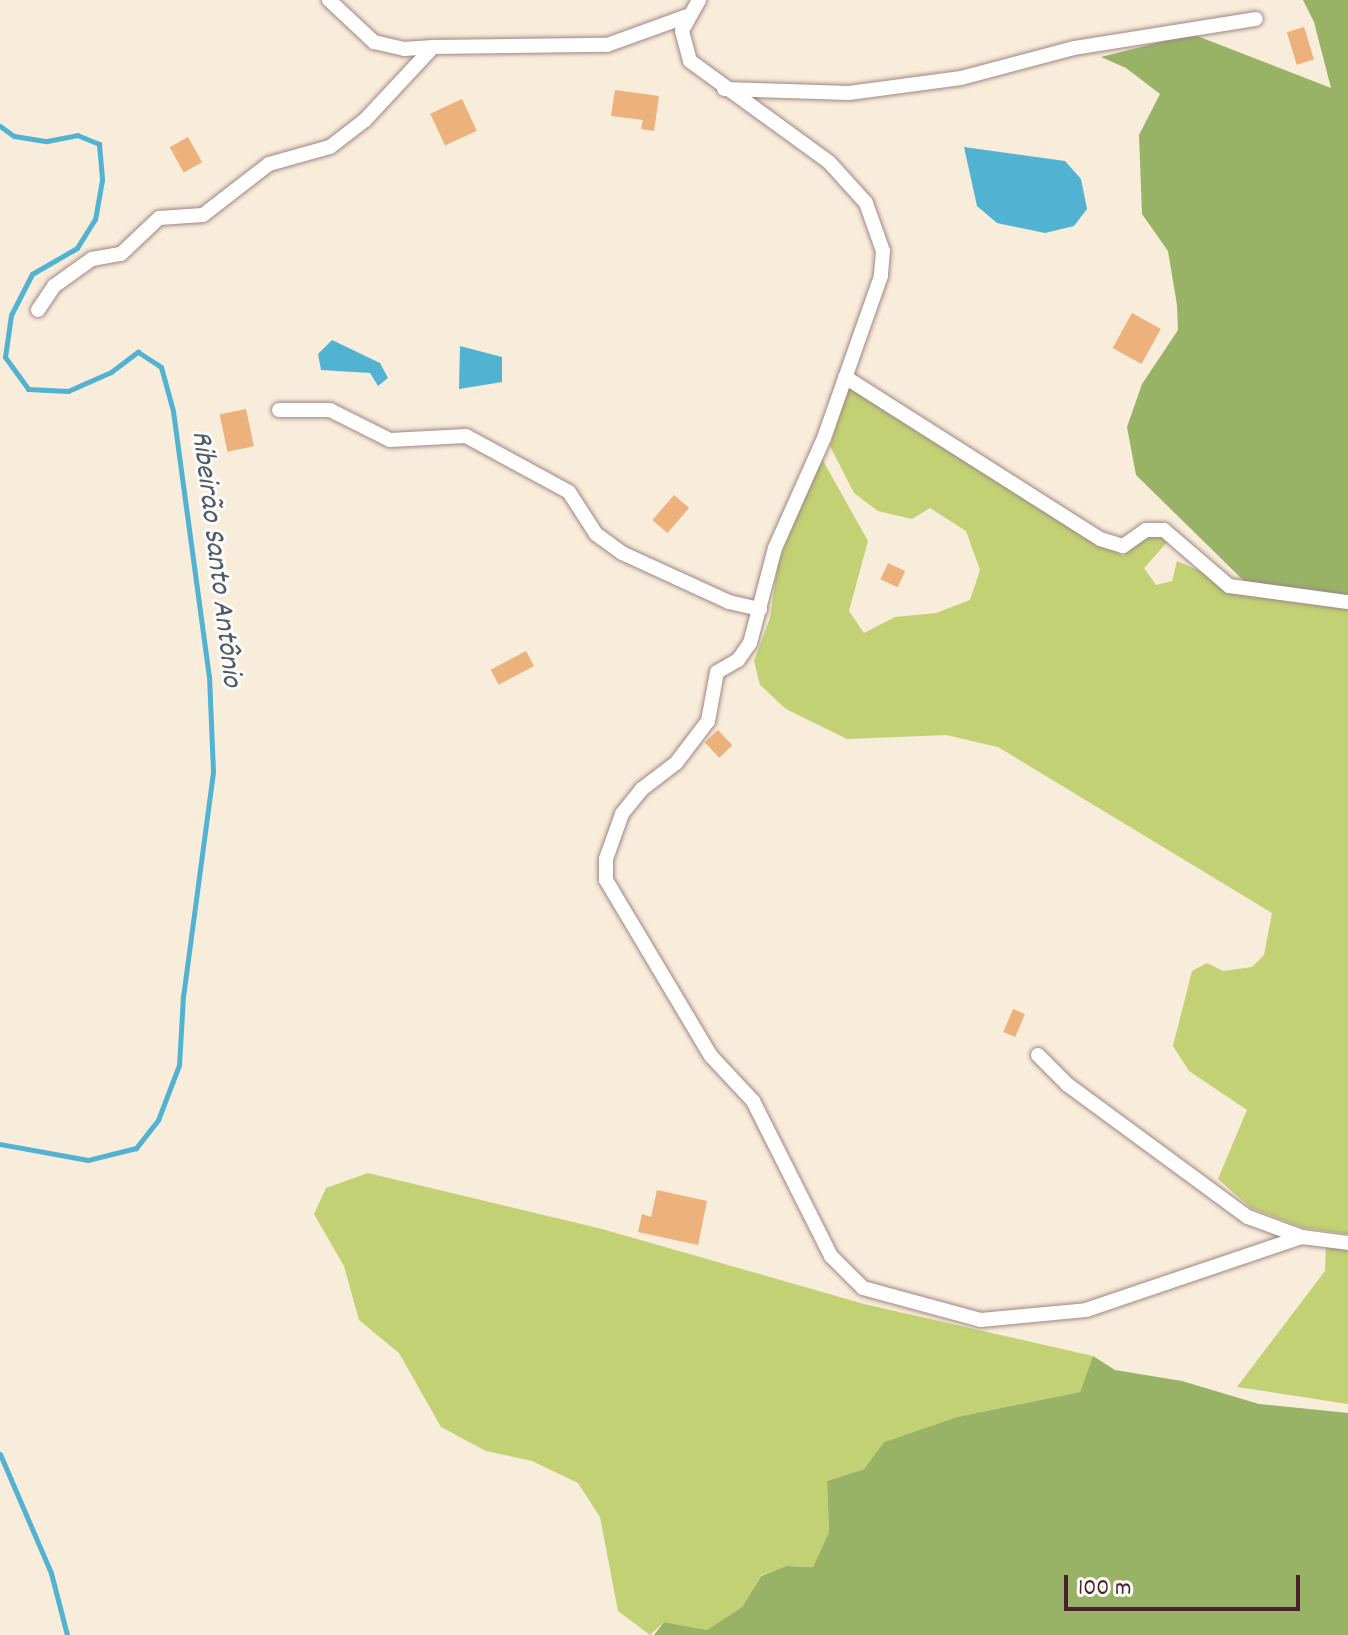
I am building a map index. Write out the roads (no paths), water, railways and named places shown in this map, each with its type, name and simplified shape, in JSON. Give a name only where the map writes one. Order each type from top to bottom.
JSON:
[{"type":"street","points":[[329,0],[374,42],[404,49],[607,45],[687,16]]},
{"type":"street","points":[[699,0],[687,16],[683,44],[690,61],[724,89],[829,162],[866,203],[877,225],[881,276],[845,377],[775,548],[750,643],[738,660],[717,672],[708,721],[676,763],[642,789],[622,814],[606,859],[606,880],[711,1056],[753,1101],[831,1256],[863,1288],[981,1320],[1086,1310],[1302,1237]]},
{"type":"street","points":[[724,89],[849,93],[961,78],[1074,48],[1256,19]]},
{"type":"street","points":[[38,310],[54,286],[92,259],[121,254],[159,218],[203,215],[269,164],[330,147],[365,120],[433,47]]},
{"type":"street","points":[[845,377],[1100,539],[1123,546],[1146,530],[1164,530],[1229,586],[1348,602]]},
{"type":"street","points":[[279,410],[330,410],[390,440],[466,436],[569,492],[596,534],[622,553],[729,602],[760,609]]},
{"type":"street","points":[[1038,1055],[1068,1085],[1248,1217],[1302,1237],[1348,1243]]},
{"type":"water","points":[[964,147],[1065,161],[1081,179],[1087,209],[1074,226],[1045,233],[997,223],[977,206]]},
{"type":"water","points":[[332,340],[380,363],[388,378],[378,386],[370,373],[321,370],[318,354]]},
{"type":"water","points":[[460,346],[502,357],[502,382],[459,389]]},
{"type":"waterway","name":"Ribeirão Santo Antônio","points":[[0,126],[14,136],[47,141],[77,135],[99,144],[102,180],[95,219],[77,248],[32,274],[11,315],[5,357],[28,389],[68,391],[111,372],[138,352],[161,367],[173,411],[209,676],[213,772],[183,996],[179,1065],[158,1120],[136,1148],[88,1160],[0,1144]]},
{"type":"waterway","name":"Ribeirão Santo Antônio","points":[[0,1454],[51,1573],[67,1635]]}]
